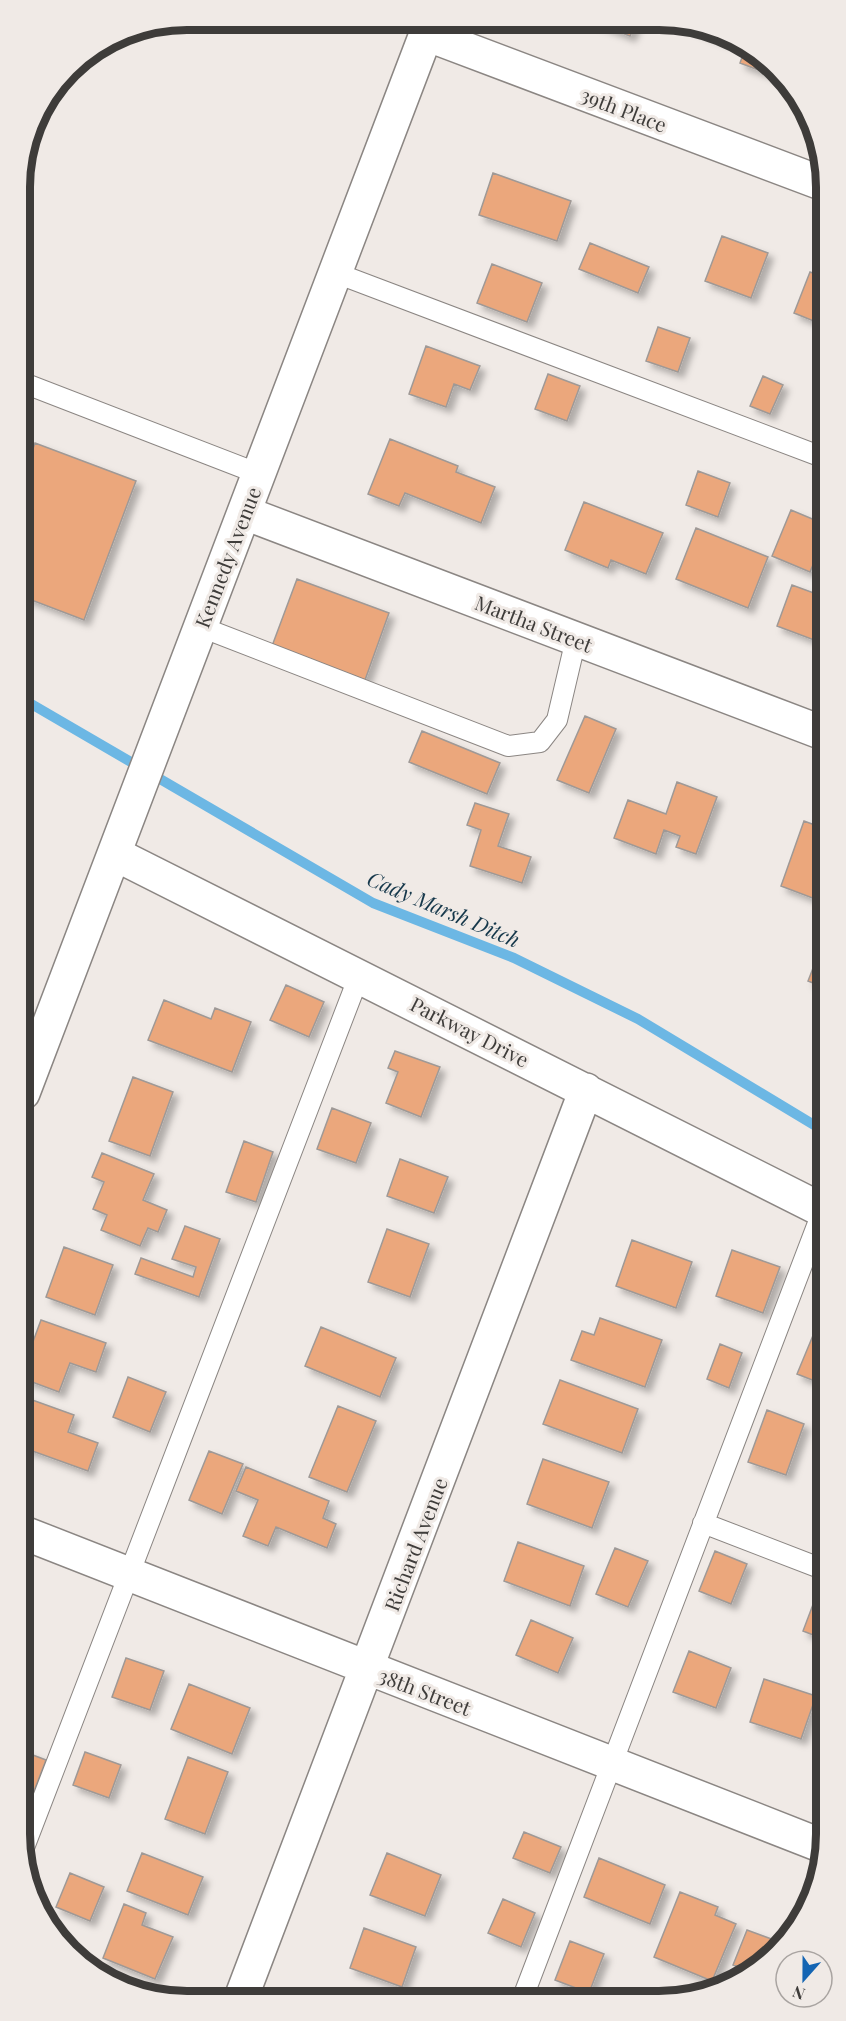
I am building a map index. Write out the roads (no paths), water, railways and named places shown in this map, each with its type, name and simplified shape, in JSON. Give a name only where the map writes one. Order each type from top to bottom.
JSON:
[{"type":"street","name":"Kennedy Avenue","points":[[30,1075],[428,30]]},
{"type":"street","name":"39th Place","points":[[434,30],[816,181]]},
{"type":"street","name":"Martha Street","points":[[244,513],[816,730]]},
{"type":"street","name":"Parkway Drive","points":[[115,854],[816,1207]]},
{"type":"street","name":"Richard Avenue","points":[[244,1991],[586,1090]]},
{"type":"street","name":"38th Street","points":[[30,1535],[816,1843]]},
{"type":"lane","points":[[336,273],[816,455]]},
{"type":"lane","points":[[30,385],[259,474]]},
{"type":"lane","points":[[201,627],[508,746],[540,741],[557,720],[576,639]]},
{"type":"lane","points":[[30,1832],[359,976]]},
{"type":"lane","points":[[525,1991],[816,1229]]},
{"type":"lane","points":[[703,1523],[816,1567]]},
{"type":"waterway","name":"Cady Marsh Ditch","points":[[30,703],[373,903],[514,958],[638,1019],[816,1126]]}]
